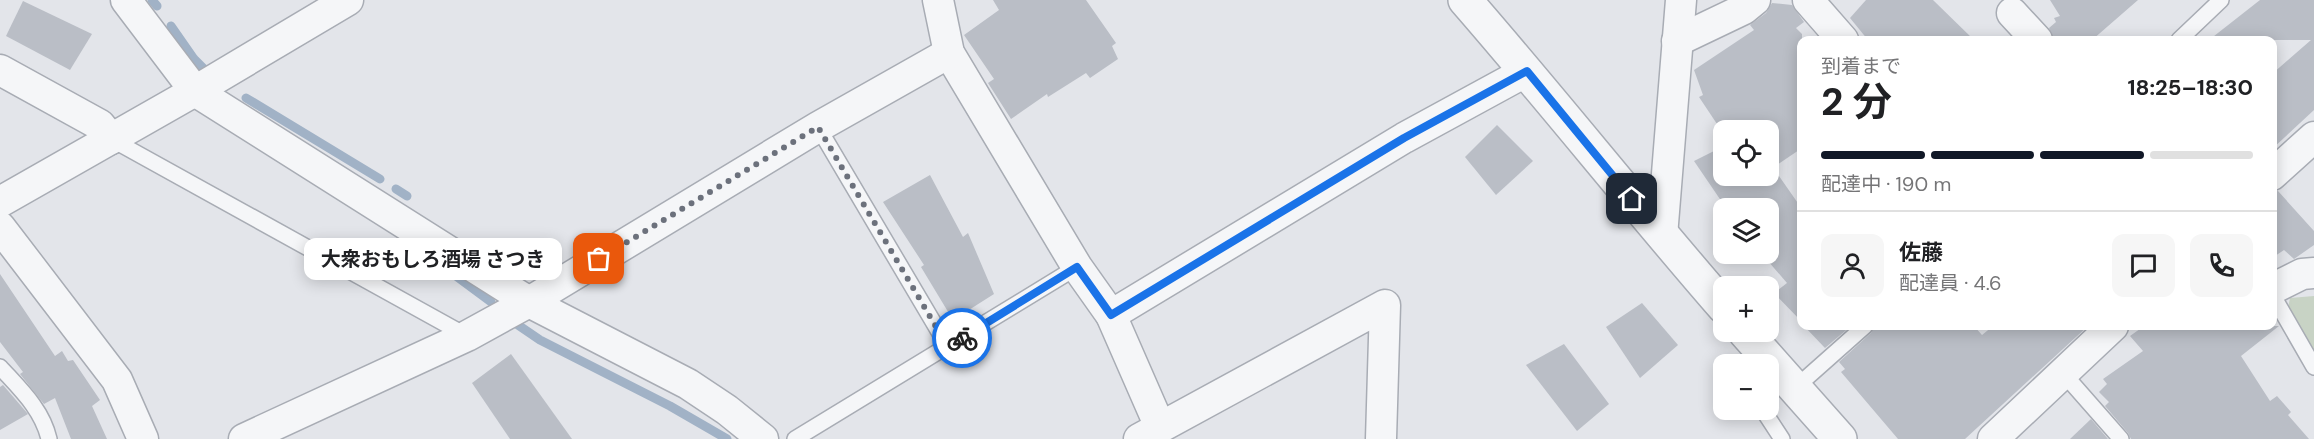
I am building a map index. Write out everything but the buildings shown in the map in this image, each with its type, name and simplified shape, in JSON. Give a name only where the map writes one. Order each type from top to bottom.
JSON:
[{"type":"street","points":[[126,0],[195,91],[529,302],[688,384],[728,410],[763,439]]},
{"type":"street","points":[[938,0],[949,53],[1077,267],[1111,315],[1149,433],[1385,305],[1381,439]]},
{"type":"street","points":[[1465,0],[1713,294]]},
{"type":"street","points":[[1662,236],[1681,0]]},
{"type":"street","points":[[1677,41],[1744,9],[1755,0]]},
{"type":"street","points":[[1808,0],[1840,36]]},
{"type":"street","points":[[0,202],[195,91],[338,2]]},
{"type":"street","points":[[2012,13],[2033,36]]},
{"type":"street","points":[[244,439],[467,336],[529,302],[818,127],[949,53]]},
{"type":"street","points":[[0,70],[100,125],[111,139]]},
{"type":"street","points":[[1111,315],[1394,144],[1527,71]]},
{"type":"street","points":[[2277,170],[2314,137]]},
{"type":"street","points":[[0,227],[117,380],[143,439]]},
{"type":"street","points":[[2277,286],[2302,274],[2314,273]]},
{"type":"street","points":[[1994,439],[2109,330]]},
{"type":"street","points":[[1752,342],[1781,380],[1840,439]]},
{"type":"lane","points":[[2183,36],[2221,0]]},
{"type":"lane","points":[[818,127],[948,347]]},
{"type":"lane","points":[[111,139],[467,336]]},
{"type":"lane","points":[[795,439],[1077,267]]},
{"type":"lane","points":[[2277,303],[2314,367]]},
{"type":"lane","points":[[1781,380],[1859,330]]},
{"type":"lane","points":[[0,368],[31,401],[46,426],[49,439]]},
{"type":"lane","points":[[2063,373],[2121,439]]},
{"type":"lane","points":[[1770,420],[1782,439]]},
{"type":"green space","points":[[2314,296],[2314,356],[2288,308],[2290,298]]},
{"type":"waterway","points":[[152,0],[157,6]]},
{"type":"waterway","points":[[171,26],[194,59],[206,71]]},
{"type":"waterway","points":[[246,98],[380,179]]},
{"type":"waterway","points":[[396,189],[407,196]]},
{"type":"waterway","points":[[437,262],[491,302]]},
{"type":"waterway","points":[[518,325],[540,340],[670,406],[727,439]]},
{"type":"way so far","points":[[599,259],[818,127],[948,347],[962,338]]},
{"type":"place","name":"大衆おもしろ酒場 さつき","points":[[599,259]]},
{"type":"route","points":[[962,338],[1077,267],[1111,315],[1278,212],[1404,138],[1527,71],[1632,199]]}]
